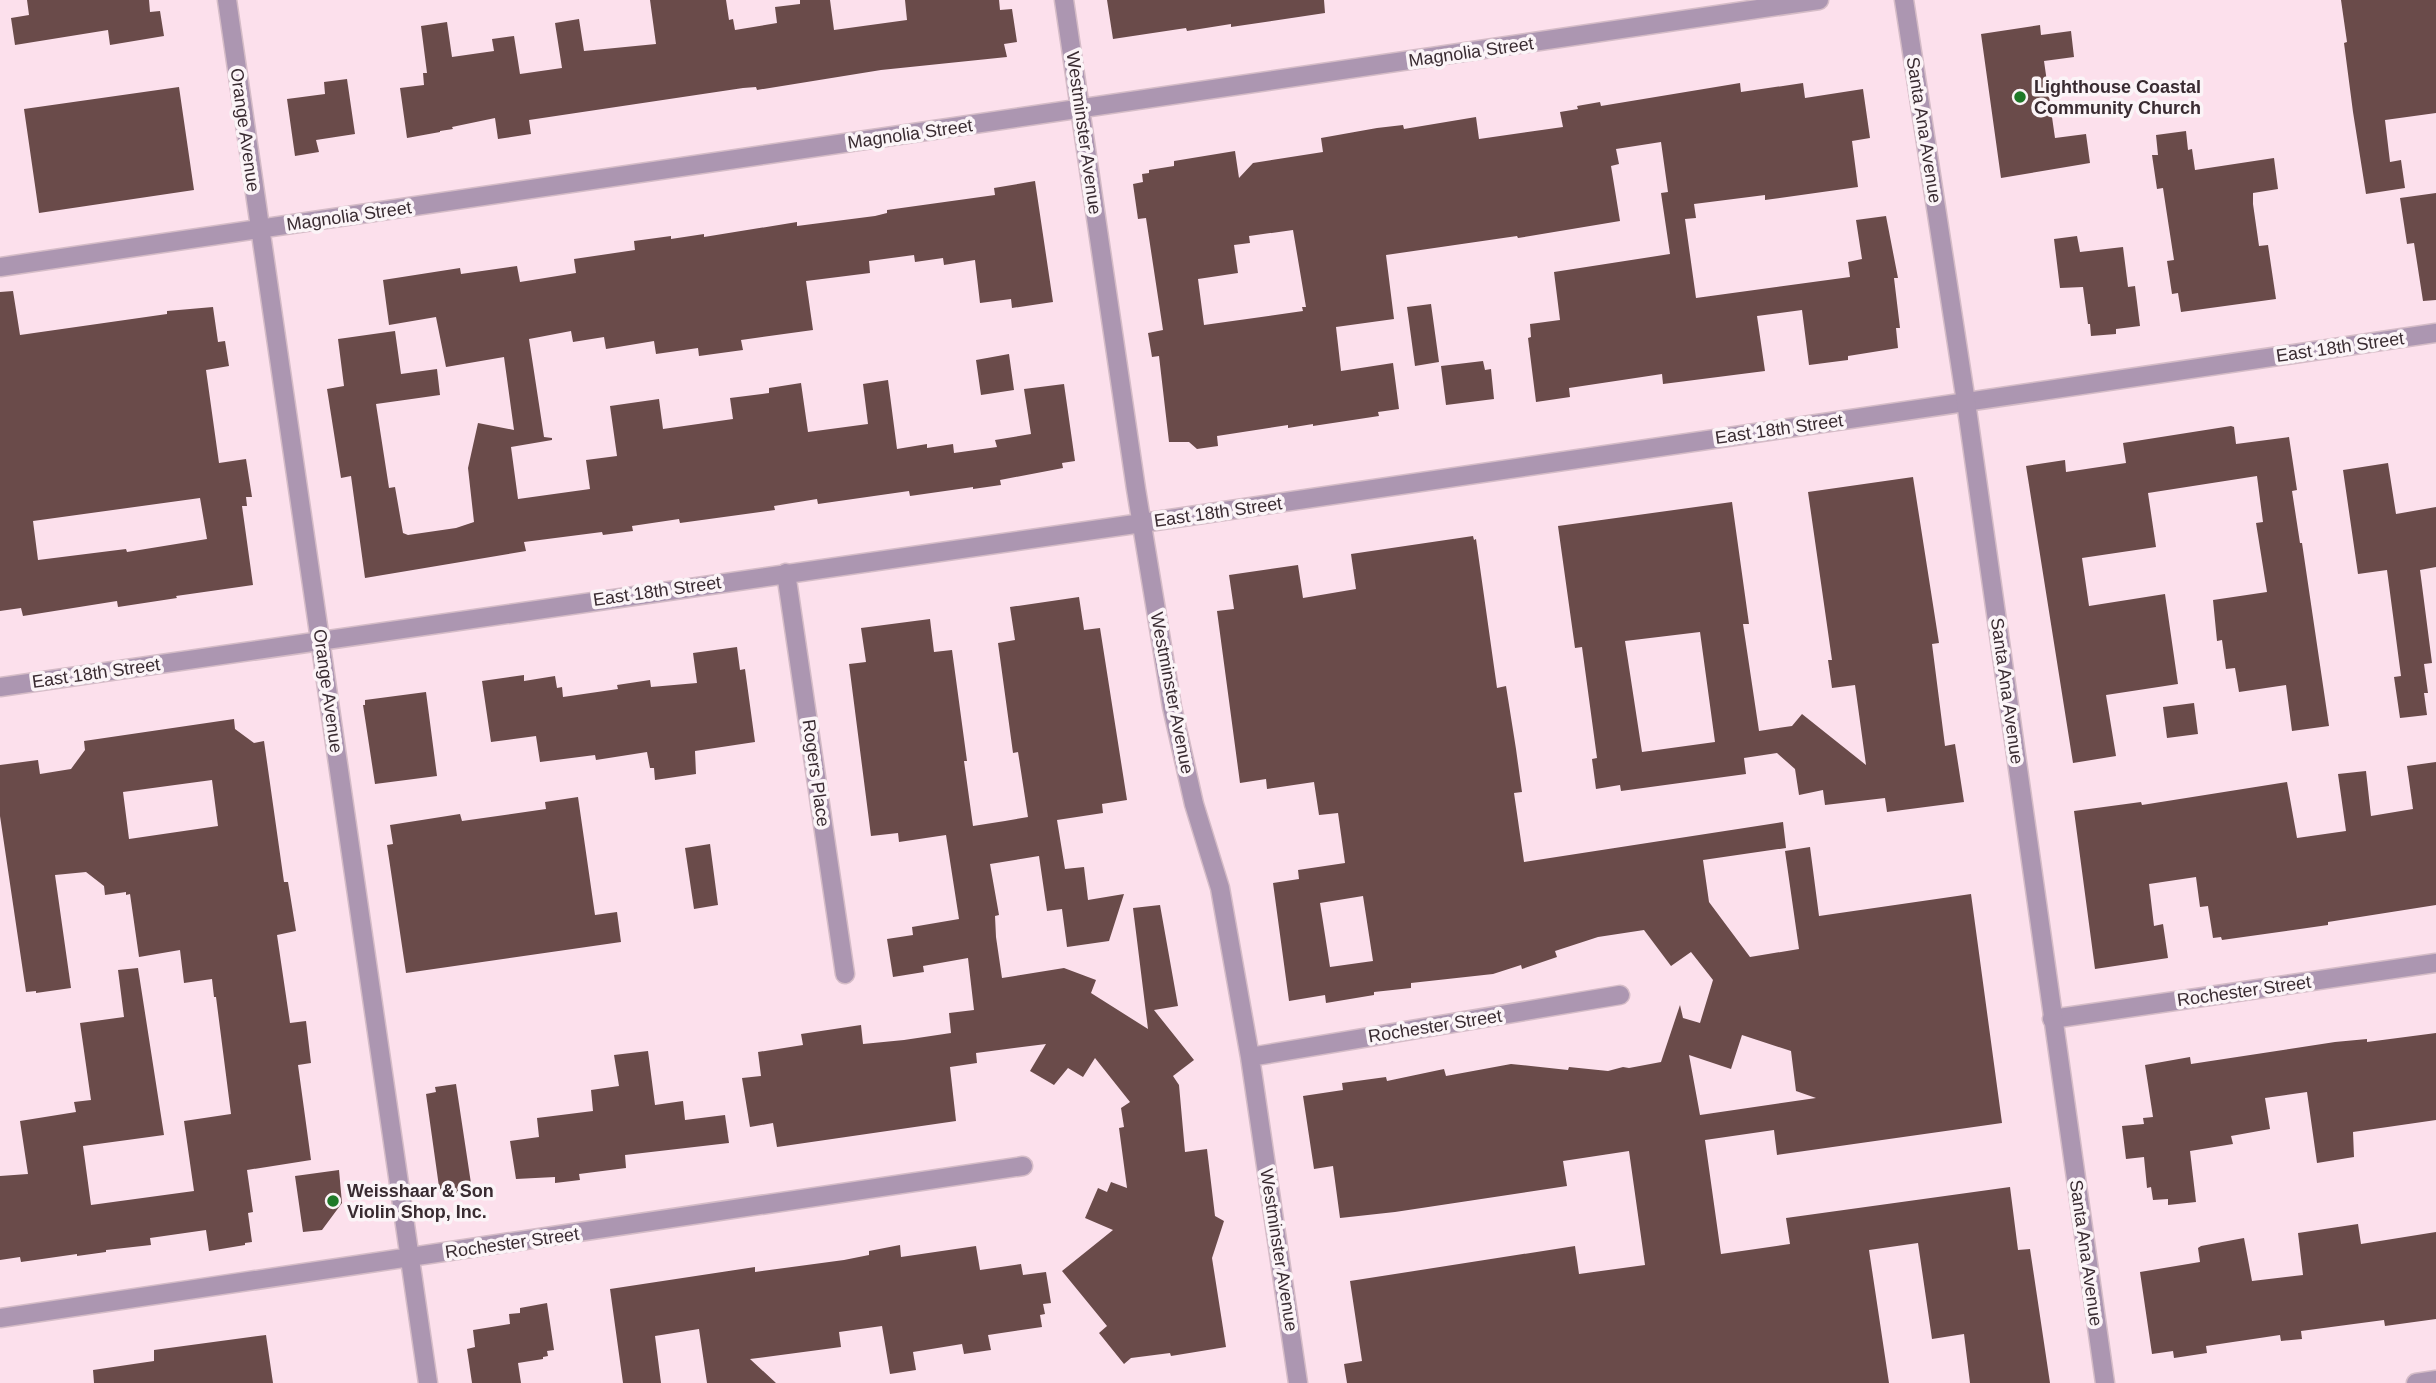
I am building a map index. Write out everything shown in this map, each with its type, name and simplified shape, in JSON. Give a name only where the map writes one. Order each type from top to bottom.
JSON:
[{"type":"street","name":"Orange Avenue","points":[[227,0],[428,1383]]},
{"type":"street","name":"Westminster Avenue","points":[[1064,0],[1172,707],[1194,804],[1220,888],[1250,1057],[1298,1383]]},
{"type":"street","name":"Magnolia Street","points":[[0,267],[1819,0]]},
{"type":"street","name":"Santa Ana Avenue","points":[[1904,0],[1966,402],[2105,1383]]},
{"type":"street","name":"East 18th Street","points":[[0,687],[2436,333]]},
{"type":"street","name":"Rogers Place","points":[[786,573],[845,974]]},
{"type":"street","name":"Rochester Street","points":[[2052,1019],[2436,963]]},
{"type":"street","name":"Rochester Street","points":[[1250,1057],[1620,995]]},
{"type":"street","name":"Rochester Street","points":[[0,1318],[1023,1166]]},
{"type":"street","points":[[2416,1383],[2436,1380]]},
{"type":"building","points":[[27,0],[149,0],[150,12],[160,11],[164,36],[110,45],[108,30],[15,45],[11,18],[29,15]]},
{"type":"building","points":[[650,0],[726,0],[729,20],[733,19],[735,30],[777,23],[775,7],[800,4],[800,0],[830,0],[834,30],[907,20],[905,0],[999,0],[1000,10],[1012,9],[1017,42],[1004,44],[1007,57],[881,70],[757,90],[756,87],[743,88],[529,120],[531,134],[498,139],[495,118],[407,138],[400,88],[424,85],[423,73],[427,73],[421,26],[447,22],[452,57],[494,51],[492,39],[514,36],[520,74],[562,68],[555,23],[579,19],[584,51],[656,44]]},
{"type":"building","points":[[1107,0],[1324,0],[1325,13],[1231,27],[1231,24],[1187,31],[1186,28],[1113,39]]},
{"type":"building","points":[[2341,0],[2436,0],[2436,113],[2385,120],[2390,162],[2401,160],[2405,188],[2366,194],[2344,43],[2347,42]]},
{"type":"building","name":"Lighthouse Coastal Community Church","points":[[2040,25],[2041,35],[2071,31],[2074,57],[2044,61],[2055,138],[2086,134],[2090,163],[2001,178],[1981,34]]},
{"type":"building","points":[[347,79],[355,134],[316,140],[319,152],[295,156],[287,99],[325,94],[324,82]]},
{"type":"building","points":[[1740,83],[1741,92],[1803,83],[1805,98],[1863,89],[1870,138],[1852,141],[1858,187],[1765,200],[1765,195],[1694,204],[1696,218],[1685,219],[1696,298],[1850,277],[1848,262],[1862,259],[1856,220],[1886,216],[1898,278],[1894,278],[1900,328],[1896,328],[1898,348],[1848,356],[1848,360],[1809,365],[1802,310],[1757,316],[1765,371],[1663,384],[1662,374],[1569,388],[1570,397],[1536,402],[1528,338],[1531,337],[1530,324],[1560,320],[1554,272],[1670,254],[1661,193],[1668,192],[1661,142],[1616,149],[1619,164],[1611,166],[1620,221],[1518,238],[1517,236],[1386,255],[1394,319],[1336,327],[1341,371],[1393,363],[1399,409],[1378,412],[1379,416],[1313,426],[1288,428],[1288,425],[1217,436],[1218,446],[1197,449],[1189,442],[1169,442],[1159,356],[1152,357],[1148,333],[1163,330],[1146,218],[1138,219],[1133,184],[1143,182],[1142,174],[1149,173],[1149,170],[1174,166],[1174,161],[1235,151],[1239,178],[1253,163],[1323,152],[1321,138],[1377,128],[1403,125],[1404,129],[1476,117],[1479,139],[1563,127],[1560,112],[1600,102],[1601,106]],"holes":[[[1293,230],[1306,307],[1302,307],[1303,311],[1204,325],[1198,279],[1238,273],[1234,245],[1250,243],[1249,236]]]},
{"type":"building","points":[[179,87],[194,190],[39,213],[24,109]]},
{"type":"building","points":[[2186,131],[2188,150],[2192,149],[2195,170],[2274,158],[2278,189],[2253,193],[2253,204],[2259,246],[2268,245],[2276,299],[2181,312],[2178,293],[2172,294],[2167,261],[2174,260],[2163,188],[2157,189],[2152,155],[2158,155],[2156,135]]},
{"type":"building","points":[[1035,181],[1053,302],[1012,308],[1011,299],[980,303],[975,260],[944,265],[943,258],[915,262],[914,255],[869,261],[870,273],[806,281],[813,330],[741,340],[743,350],[699,356],[698,348],[656,354],[654,341],[606,349],[604,337],[573,342],[571,331],[529,339],[544,437],[552,440],[511,447],[518,499],[590,489],[586,460],[617,456],[610,406],[659,399],[663,429],[733,419],[730,398],[769,393],[769,388],[801,383],[808,432],[868,424],[863,384],[888,380],[897,449],[927,444],[927,448],[953,444],[954,453],[997,447],[995,440],[1031,434],[1024,389],[1064,384],[1075,461],[1062,463],[1063,468],[1000,480],[1001,485],[910,496],[909,491],[818,504],[817,499],[774,506],[775,510],[680,523],[679,519],[632,526],[633,531],[603,535],[602,532],[524,542],[526,551],[365,578],[351,476],[341,478],[327,389],[344,386],[338,339],[395,331],[401,374],[437,369],[440,395],[376,404],[389,488],[395,487],[403,533],[408,535],[456,528],[474,522],[468,468],[478,423],[514,430],[504,357],[446,367],[436,317],[389,325],[383,280],[460,268],[461,274],[517,266],[520,282],[576,273],[574,259],[635,250],[634,241],[704,234],[704,237],[797,222],[797,226],[875,216],[887,213],[887,210],[995,195],[994,188]]},
{"type":"building","points":[[2436,193],[2436,300],[2423,301],[2414,243],[2407,244],[2400,198]]},
{"type":"building","points":[[2077,236],[2080,252],[2123,247],[2128,287],[2135,286],[2140,326],[2116,329],[2116,334],[2091,336],[2083,287],[2060,288],[2054,239]]},
{"type":"building","points":[[13,291],[20,335],[167,314],[167,311],[213,307],[218,342],[225,341],[229,366],[206,370],[219,463],[246,459],[252,497],[246,497],[247,506],[242,506],[253,585],[118,607],[117,601],[23,616],[21,608],[0,611],[0,292]],"holes":[[[200,498],[207,539],[127,552],[126,549],[38,560],[33,521]]]},
{"type":"building","points":[[1431,304],[1439,362],[1415,366],[1407,307]]},
{"type":"building","points":[[1009,354],[1014,390],[981,395],[976,360]]},
{"type":"building","points":[[1483,361],[1485,370],[1491,369],[1494,399],[1446,405],[1441,366]]},
{"type":"building","points":[[2234,427],[2236,444],[2289,437],[2297,490],[2292,491],[2329,726],[2292,731],[2286,685],[2239,692],[2235,668],[2226,669],[2222,640],[2217,641],[2213,600],[2267,592],[2256,523],[2263,522],[2257,476],[2148,493],[2156,547],[2082,558],[2089,606],[2165,594],[2178,684],[2106,695],[2116,756],[2073,763],[2026,466],[2065,460],[2066,472],[2126,463],[2123,443]]},
{"type":"building","points":[[2388,463],[2396,514],[2436,507],[2436,567],[2420,570],[2432,663],[2424,664],[2428,693],[2424,693],[2427,715],[2400,718],[2394,677],[2401,676],[2387,570],[2358,574],[2343,470]]},
{"type":"building","points":[[1913,477],[1939,643],[1932,644],[1945,746],[1955,744],[1964,802],[1887,812],[1885,798],[1825,805],[1823,790],[1799,795],[1795,769],[1777,753],[1744,758],[1746,774],[1621,791],[1620,785],[1596,789],[1592,759],[1597,758],[1582,647],[1575,648],[1558,526],[1732,502],[1749,624],[1743,624],[1759,731],[1792,726],[1802,714],[1866,765],[1855,685],[1832,688],[1828,660],[1832,660],[1808,492]],"holes":[[[1700,632],[1715,742],[1642,752],[1625,641]]]},
{"type":"building","points":[[1473,536],[1474,540],[1476,539],[1497,688],[1506,686],[1516,749],[1522,792],[1514,793],[1524,862],[1783,822],[1786,848],[1703,860],[1709,902],[1750,957],[1799,949],[1785,851],[1810,847],[1819,916],[1971,894],[2002,1123],[1777,1155],[1774,1130],[1705,1140],[1721,1254],[1790,1244],[1786,1218],[2010,1187],[2018,1250],[2030,1249],[2050,1383],[1970,1383],[1964,1334],[1932,1339],[1918,1243],[1869,1250],[1889,1383],[1347,1383],[1344,1364],[1362,1361],[1350,1281],[1575,1246],[1579,1274],[1645,1265],[1629,1151],[1563,1161],[1567,1186],[1340,1218],[1333,1166],[1314,1169],[1303,1096],[1343,1090],[1342,1083],[1386,1077],[1387,1081],[1444,1069],[1446,1076],[1511,1064],[1608,1071],[1661,1062],[1680,1005],[1683,1018],[1700,1023],[1713,980],[1691,952],[1671,966],[1644,930],[1598,937],[1555,951],[1557,957],[1522,969],[1521,965],[1493,974],[1411,983],[1411,988],[1374,992],[1374,995],[1326,1003],[1325,995],[1289,1001],[1273,883],[1299,879],[1298,870],[1345,863],[1338,813],[1319,815],[1314,782],[1267,789],[1266,779],[1240,783],[1217,611],[1234,609],[1229,575],[1298,565],[1303,598],[1356,589],[1351,554]],"holes":[[[1363,896],[1373,961],[1330,967],[1320,903]],[[1742,1035],[1791,1051],[1796,1091],[1816,1098],[1700,1115],[1689,1055],[1731,1069]]]},
{"type":"building","points":[[1079,597],[1084,630],[1100,628],[1127,800],[1102,804],[1103,813],[1057,820],[1065,869],[1084,867],[1088,900],[1124,894],[1109,941],[1067,947],[1062,909],[1047,911],[1039,856],[990,864],[999,915],[995,916],[996,937],[1002,978],[1064,968],[1096,980],[1091,993],[1148,1029],[1133,908],[1160,905],[1178,1006],[1154,1010],[1194,1060],[1173,1076],[1179,1085],[1185,1152],[1207,1149],[1215,1216],[1224,1221],[1212,1258],[1226,1347],[1171,1356],[1170,1353],[1131,1358],[1124,1364],[1099,1333],[1107,1326],[1062,1271],[1113,1230],[1085,1218],[1098,1188],[1107,1192],[1111,1182],[1127,1188],[1119,1128],[1124,1127],[1121,1108],[1130,1102],[1095,1058],[1083,1077],[1068,1068],[1054,1085],[1030,1071],[1046,1044],[976,1053],[977,1063],[950,1067],[956,1121],[777,1147],[773,1123],[750,1127],[742,1078],[761,1076],[758,1052],[803,1045],[801,1034],[861,1025],[863,1044],[904,1040],[951,1033],[949,1013],[974,1010],[968,958],[923,966],[924,972],[893,977],[887,939],[913,935],[912,927],[959,919],[946,835],[899,842],[898,833],[871,836],[849,664],[866,662],[861,628],[930,619],[934,652],[952,650],[973,826],[1028,817],[1018,752],[1013,753],[998,643],[1015,640],[1010,607]]},
{"type":"building","points":[[737,647],[740,670],[745,669],[755,742],[695,751],[696,774],[655,780],[654,768],[650,768],[647,752],[596,760],[595,755],[540,762],[536,736],[491,742],[482,681],[524,675],[524,681],[555,676],[557,688],[562,687],[563,697],[618,689],[617,685],[650,680],[651,687],[697,683],[693,653]]},
{"type":"building","points":[[426,692],[437,776],[375,784],[363,705],[365,700]]},
{"type":"building","points":[[2194,703],[2198,734],[2167,738],[2163,707]]},
{"type":"building","points":[[234,719],[235,729],[254,743],[264,741],[284,882],[288,882],[296,931],[277,935],[290,1023],[306,1021],[311,1063],[298,1065],[311,1160],[247,1170],[253,1212],[248,1213],[252,1242],[245,1245],[209,1251],[206,1230],[150,1238],[151,1245],[106,1252],[21,1262],[20,1257],[0,1260],[0,1176],[28,1174],[20,1121],[76,1112],[74,1102],[91,1100],[80,1023],[124,1017],[118,970],[138,968],[164,1135],[83,1146],[91,1205],[194,1191],[184,1121],[231,1114],[212,979],[184,983],[180,950],[139,957],[130,894],[126,895],[126,892],[105,895],[104,886],[86,872],[55,875],[71,988],[26,992],[0,816],[0,765],[38,760],[40,774],[71,769],[85,750],[84,741]],"holes":[[[212,780],[218,826],[129,839],[123,792]]]},
{"type":"building","points":[[2436,762],[2436,905],[2328,922],[2328,925],[2222,940],[2221,937],[2213,938],[2208,906],[2200,907],[2196,877],[2149,884],[2154,926],[2163,924],[2168,958],[2095,969],[2074,811],[2141,802],[2142,805],[2287,782],[2297,838],[2346,831],[2338,774],[2366,771],[2371,816],[2413,809],[2407,766]]},
{"type":"building","points":[[578,797],[595,915],[617,912],[621,942],[406,973],[387,845],[393,844],[390,825],[460,814],[462,821],[546,809],[545,802]]},
{"type":"building","points":[[710,844],[718,905],[694,909],[685,848]]},
{"type":"building","points":[[2436,1033],[2436,1120],[2353,1132],[2354,1157],[2317,1163],[2307,1092],[2265,1098],[2270,1129],[2231,1136],[2233,1144],[2190,1151],[2196,1202],[2168,1205],[2168,1199],[2153,1200],[2151,1187],[2147,1188],[2144,1157],[2126,1159],[2122,1126],[2144,1124],[2143,1118],[2153,1117],[2145,1065],[2190,1057],[2191,1064],[2335,1042],[2367,1039],[2367,1042]]},
{"type":"building","points":[[648,1051],[655,1105],[683,1101],[685,1120],[725,1115],[729,1143],[625,1155],[626,1168],[579,1174],[580,1180],[555,1183],[555,1177],[516,1179],[510,1141],[539,1137],[537,1118],[593,1111],[591,1090],[619,1086],[614,1055]]},
{"type":"building","points":[[456,1084],[472,1190],[471,1193],[447,1197],[446,1193],[440,1194],[426,1094],[436,1092],[435,1087]]},
{"type":"building","points":[[339,1170],[342,1203],[322,1230],[303,1232],[295,1176]]},
{"type":"building","points":[[2358,1224],[2361,1244],[2436,1232],[2436,1319],[2385,1326],[2384,1320],[2301,1331],[2302,1339],[2281,1341],[2280,1335],[2206,1346],[2207,1353],[2174,1358],[2173,1351],[2152,1354],[2140,1272],[2200,1262],[2198,1248],[2201,1246],[2244,1238],[2252,1281],[2303,1275],[2298,1233]]},
{"type":"building","points":[[900,1245],[901,1257],[976,1246],[980,1270],[1021,1264],[1023,1275],[1046,1272],[1051,1303],[1043,1304],[1045,1314],[1040,1315],[1042,1327],[988,1335],[991,1350],[964,1354],[962,1344],[913,1352],[916,1370],[890,1374],[882,1326],[839,1332],[841,1347],[750,1359],[776,1383],[707,1383],[699,1329],[655,1336],[661,1383],[623,1383],[610,1289],[755,1267],[755,1272],[844,1260],[869,1255],[869,1251]]},
{"type":"building","points":[[547,1303],[554,1350],[547,1351],[548,1356],[543,1359],[518,1363],[521,1383],[472,1383],[467,1349],[475,1347],[473,1330],[510,1324],[509,1314],[520,1313],[520,1308]]},
{"type":"building","points":[[266,1335],[273,1383],[94,1383],[93,1370],[154,1361],[154,1350]]},
{"type":"place","name":"Lighthouse Coastal Community Church","points":[[2020,97]]},
{"type":"place","name":"Weisshaar & Son Violin Shop, Inc.","points":[[333,1201]]}]
